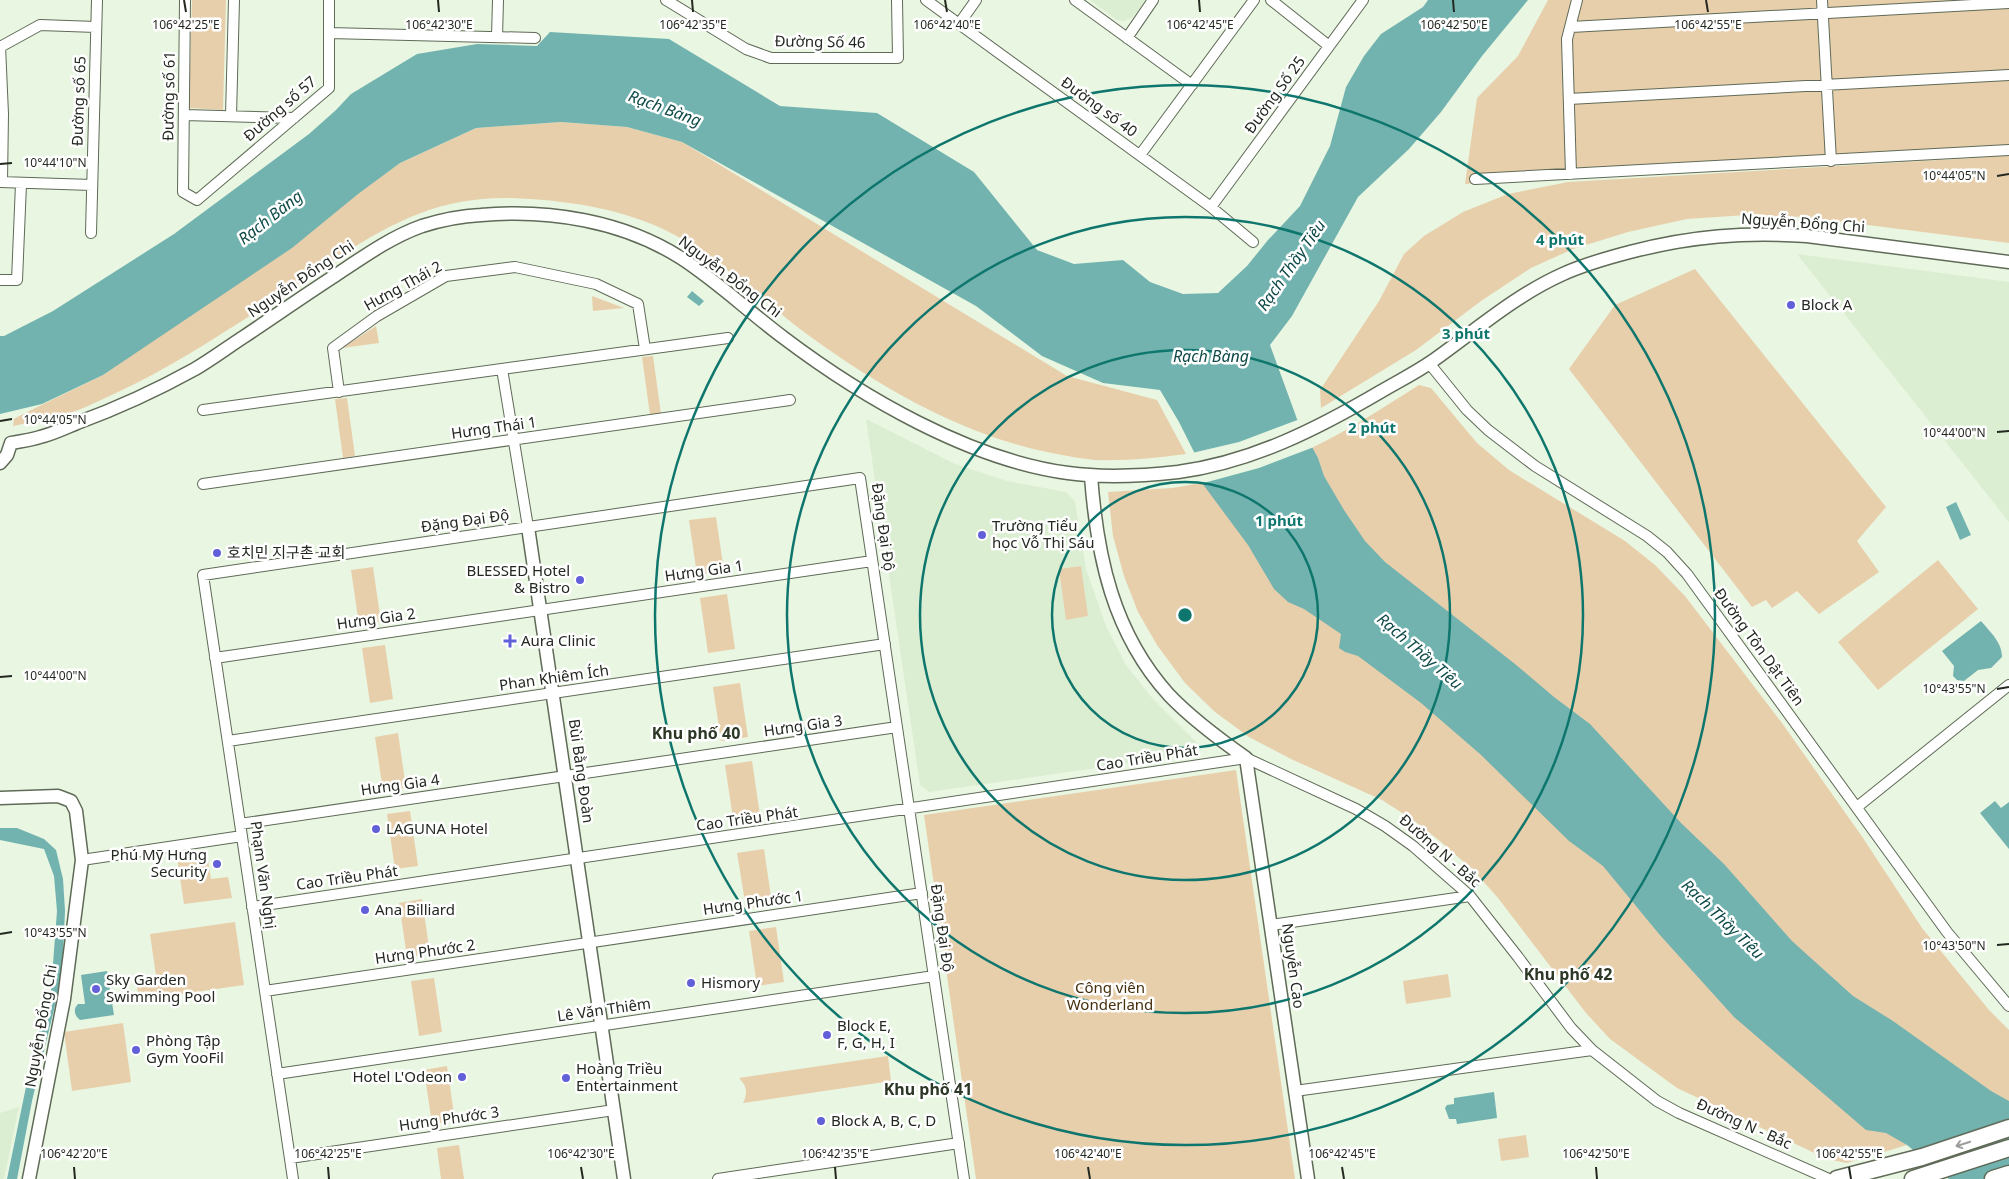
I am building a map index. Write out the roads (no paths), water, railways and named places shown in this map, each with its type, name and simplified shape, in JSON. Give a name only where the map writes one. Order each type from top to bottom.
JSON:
[{"type":"main road","points":[[1837,1179],[1922,1157],[2009,1128]]},
{"type":"main road","points":[[1914,1179],[2009,1148]]},
{"type":"main road","points":[[1993,1179],[2009,1174]]},
{"type":"street","name":"Đường số 65","points":[[91,233],[97,0]]},
{"type":"street","name":"Đường số 61","points":[[183,192],[185,0]]},
{"type":"street","points":[[232,116],[234,0]]},
{"type":"street","name":"Đường số 57","points":[[183,192],[196,200],[329,88],[329,0]]},
{"type":"street","points":[[497,37],[498,0]]},
{"type":"street","name":"Đường Số 46","points":[[666,0],[746,49],[771,58],[898,58],[897,0]]},
{"type":"street","name":"Đường số 40","points":[[926,0],[1211,208],[1253,242]]},
{"type":"street","points":[[959,24],[976,0]]},
{"type":"street","points":[[1075,0],[1192,85]]},
{"type":"street","points":[[1127,38],[1153,0]]},
{"type":"street","points":[[1140,156],[1254,0]]},
{"type":"street","points":[[1272,0],[1330,46]]},
{"type":"street","name":"Đường Số 25","points":[[1211,208],[1363,0]]},
{"type":"street","points":[[1571,174],[1567,39],[1577,0]]},
{"type":"street","points":[[1822,0],[1831,161]]},
{"type":"street","points":[[1571,27],[2009,3]]},
{"type":"street","points":[[92,186],[1,182],[0,46],[40,25],[96,28]]},
{"type":"street","points":[[329,33],[535,38]]},
{"type":"street","points":[[1569,100],[2009,75]]},
{"type":"street","points":[[184,115],[294,118]]},
{"type":"street","points":[[1475,179],[2009,150]]},
{"type":"street","points":[[0,280],[17,280],[21,184]]},
{"type":"street","name":"Nguyễn Đổng Chi","points":[[0,463],[7,455],[11,444],[40,437],[116,409],[196,368],[372,251],[420,227],[458,217],[487,214],[518,214],[594,222],[626,231],[652,242],[683,259],[793,344],[862,390],[910,417],[954,439],[992,454],[1030,466],[1091,476],[1142,475],[1194,469],[1246,456],[1310,431],[1429,363],[1493,314],[1561,275],[1586,264],[1663,243],[1719,235],[1776,234],[1807,236],[2009,262]]},
{"type":"street","name":"Hưng Thái 2","points":[[339,392],[333,348],[377,316],[446,276],[514,267],[596,284],[638,304],[645,349]]},
{"type":"street","points":[[203,410],[728,338]]},
{"type":"street","name":"Đường Tôn Dật Tiên","points":[[1429,363],[1467,410],[1488,430],[1535,466],[1624,521],[1667,552],[1687,574],[1948,932],[2009,1006]]},
{"type":"street","name":"Bùi Bằng Đoàn","points":[[502,369],[515,440],[624,1179]]},
{"type":"street","name":"Hưng Thái 1","points":[[203,484],[790,400]]},
{"type":"street","name":"Đường N - Bắc","points":[[1091,476],[1094,519],[1108,585],[1134,647],[1151,673],[1170,696],[1208,730],[1246,758],[1320,791],[1385,826],[1413,846],[1470,896],[1571,1028],[1592,1050],[1657,1101],[1679,1113],[1829,1179]]},
{"type":"street","name":"Đặng Đại Độ","points":[[203,575],[860,478],[964,1179]]},
{"type":"street","name":"Hưng Gia 1","points":[[540,610],[872,561]]},
{"type":"street","name":"Phạm Văn Nghị","points":[[203,575],[293,1179]]},
{"type":"street","name":"Hưng Gia 2","points":[[215,658],[540,610]]},
{"type":"street","name":"Phan Khiêm Ích","points":[[228,741],[885,644]]},
{"type":"street","points":[[1857,807],[2009,685]]},
{"type":"street","name":"Hưng Gia 3","points":[[565,776],[897,727]]},
{"type":"street","name":"Cao Triều Phát","points":[[252,907],[1246,758]]},
{"type":"street","name":"Nguyễn Cao","points":[[1246,758],[1308,1179]]},
{"type":"street","name":"Hưng Gia 4","points":[[240,824],[565,776]]},
{"type":"street","name":"Nguyễn Đổng Chi","points":[[0,798],[58,796],[71,801],[76,811],[82,860],[64,999],[30,1179]]},
{"type":"street","points":[[82,860],[242,836]]},
{"type":"street","name":"Hưng Phước 1","points":[[589,943],[922,893]]},
{"type":"street","points":[[1271,925],[1470,896]]},
{"type":"street","name":"Hưng Phước 2","points":[[265,991],[589,943]]},
{"type":"street","name":"Lê Văn Thiêm","points":[[277,1074],[934,976]]},
{"type":"street","points":[[1295,1091],[1592,1050]]},
{"type":"street","name":"Hưng Phước 3","points":[[290,1158],[614,1110]]},
{"type":"street","points":[[718,1179],[959,1143]]},
{"type":"water","name":"Rạch Bàng","points":[[1428,0],[1528,0],[1482,56],[1441,112],[1409,149],[1358,197],[1292,316],[1270,345],[1297,419],[1318,458],[1324,476],[1365,541],[1385,562],[1590,724],[1682,824],[1724,864],[1792,941],[1853,996],[1893,1021],[1991,1091],[2009,1101],[2009,1179],[1949,1179],[1907,1145],[1886,1133],[1866,1130],[1734,1017],[1659,934],[1603,866],[1569,841],[1480,754],[1421,703],[1358,656],[1339,648],[1341,634],[1304,609],[1288,602],[1274,589],[1248,545],[1202,483],[1194,452],[1160,390],[1103,383],[1042,356],[976,306],[682,142],[627,127],[561,122],[476,128],[400,163],[358,194],[292,248],[103,375],[42,404],[0,414],[0,336],[4,336],[53,311],[174,234],[309,134],[351,94],[417,54],[477,44],[537,46],[550,32],[669,39],[780,106],[877,113],[974,172],[1037,250],[1074,264],[1123,260],[1150,282],[1183,294],[1218,293],[1247,266],[1300,206],[1330,146],[1346,87],[1364,56],[1381,34],[1423,7]]},
{"type":"water","points":[[692,291],[704,301],[699,306],[687,297]]},
{"type":"water","points":[[1956,502],[1971,535],[1960,540],[1946,507]]},
{"type":"water","points":[[1981,621],[1998,642],[2002,657],[1991,668],[1978,670],[1964,681],[1957,680],[1953,676],[1954,666],[1942,651]]},
{"type":"water","points":[[1995,801],[2001,808],[2009,802],[2009,849],[1980,813]]},
{"type":"water","points":[[0,828],[17,828],[44,839],[56,850],[63,879],[65,911],[63,955],[57,997],[32,1101],[17,1179],[7,1179],[34,1048],[51,990],[57,911],[54,876],[44,849],[0,840]]},
{"type":"water","name":"Sky Garden Swimming Pool","points":[[107,971],[114,1015],[80,1020],[76,1016],[75,1010],[78,1004],[85,1004],[81,975]]},
{"type":"water","points":[[1494,1092],[1497,1118],[1457,1124],[1456,1119],[1449,1119],[1445,1108],[1447,1105],[1454,1104],[1454,1098]]},
{"type":"place","name":"Block A","points":[[1791,305]]},
{"type":"place","name":"Trường Tiểu học Vỗ Thị Sáu","points":[[982,535]]},
{"type":"place","name":"호치민 지구촌 교회","points":[[217,553]]},
{"type":"place","name":"BLESSED Hotel & Bistro","points":[[580,580]]},
{"type":"place","name":"Aura Clinic","points":[[510,641]]},
{"type":"place","name":"LAGUNA Hotel","points":[[376,829]]},
{"type":"place","name":"Phú Mỹ Hưng Security","points":[[217,864]]},
{"type":"place","name":"Ana Billiard","points":[[365,910]]},
{"type":"place","name":"Hismory","points":[[691,983]]},
{"type":"place","name":"Sky Garden Swimming Pool","points":[[96,989]]},
{"type":"place","name":"Block E, F, G, H, I","points":[[827,1035]]},
{"type":"place","name":"Phòng Tập Gym YooFil","points":[[136,1050]]},
{"type":"place","name":"Hotel L'Odeon","points":[[462,1077]]},
{"type":"place","name":"Hoàng Triều Entertainment","points":[[566,1078]]},
{"type":"place","name":"Block A, B, C, D","points":[[821,1121]]},
{"type":"district","name":"Khu phố 40","points":[[696,733]]},
{"type":"district","name":"Khu phố 42","points":[[1568,974]]},
{"type":"district","name":"Khu phố 41","points":[[928,1089]]},
{"type":"water label","name":"Rạch Thầy Tiêu","points":[[1291,265]]},
{"type":"water label","name":"Rạch Thầy Tiêu","points":[[1420,651]]},
{"type":"water label","name":"Rạch Thầy Tiêu","points":[[1723,919]]},
{"type":"park label","name":"Công viên Wonderland","points":[[1110,996]]}]
